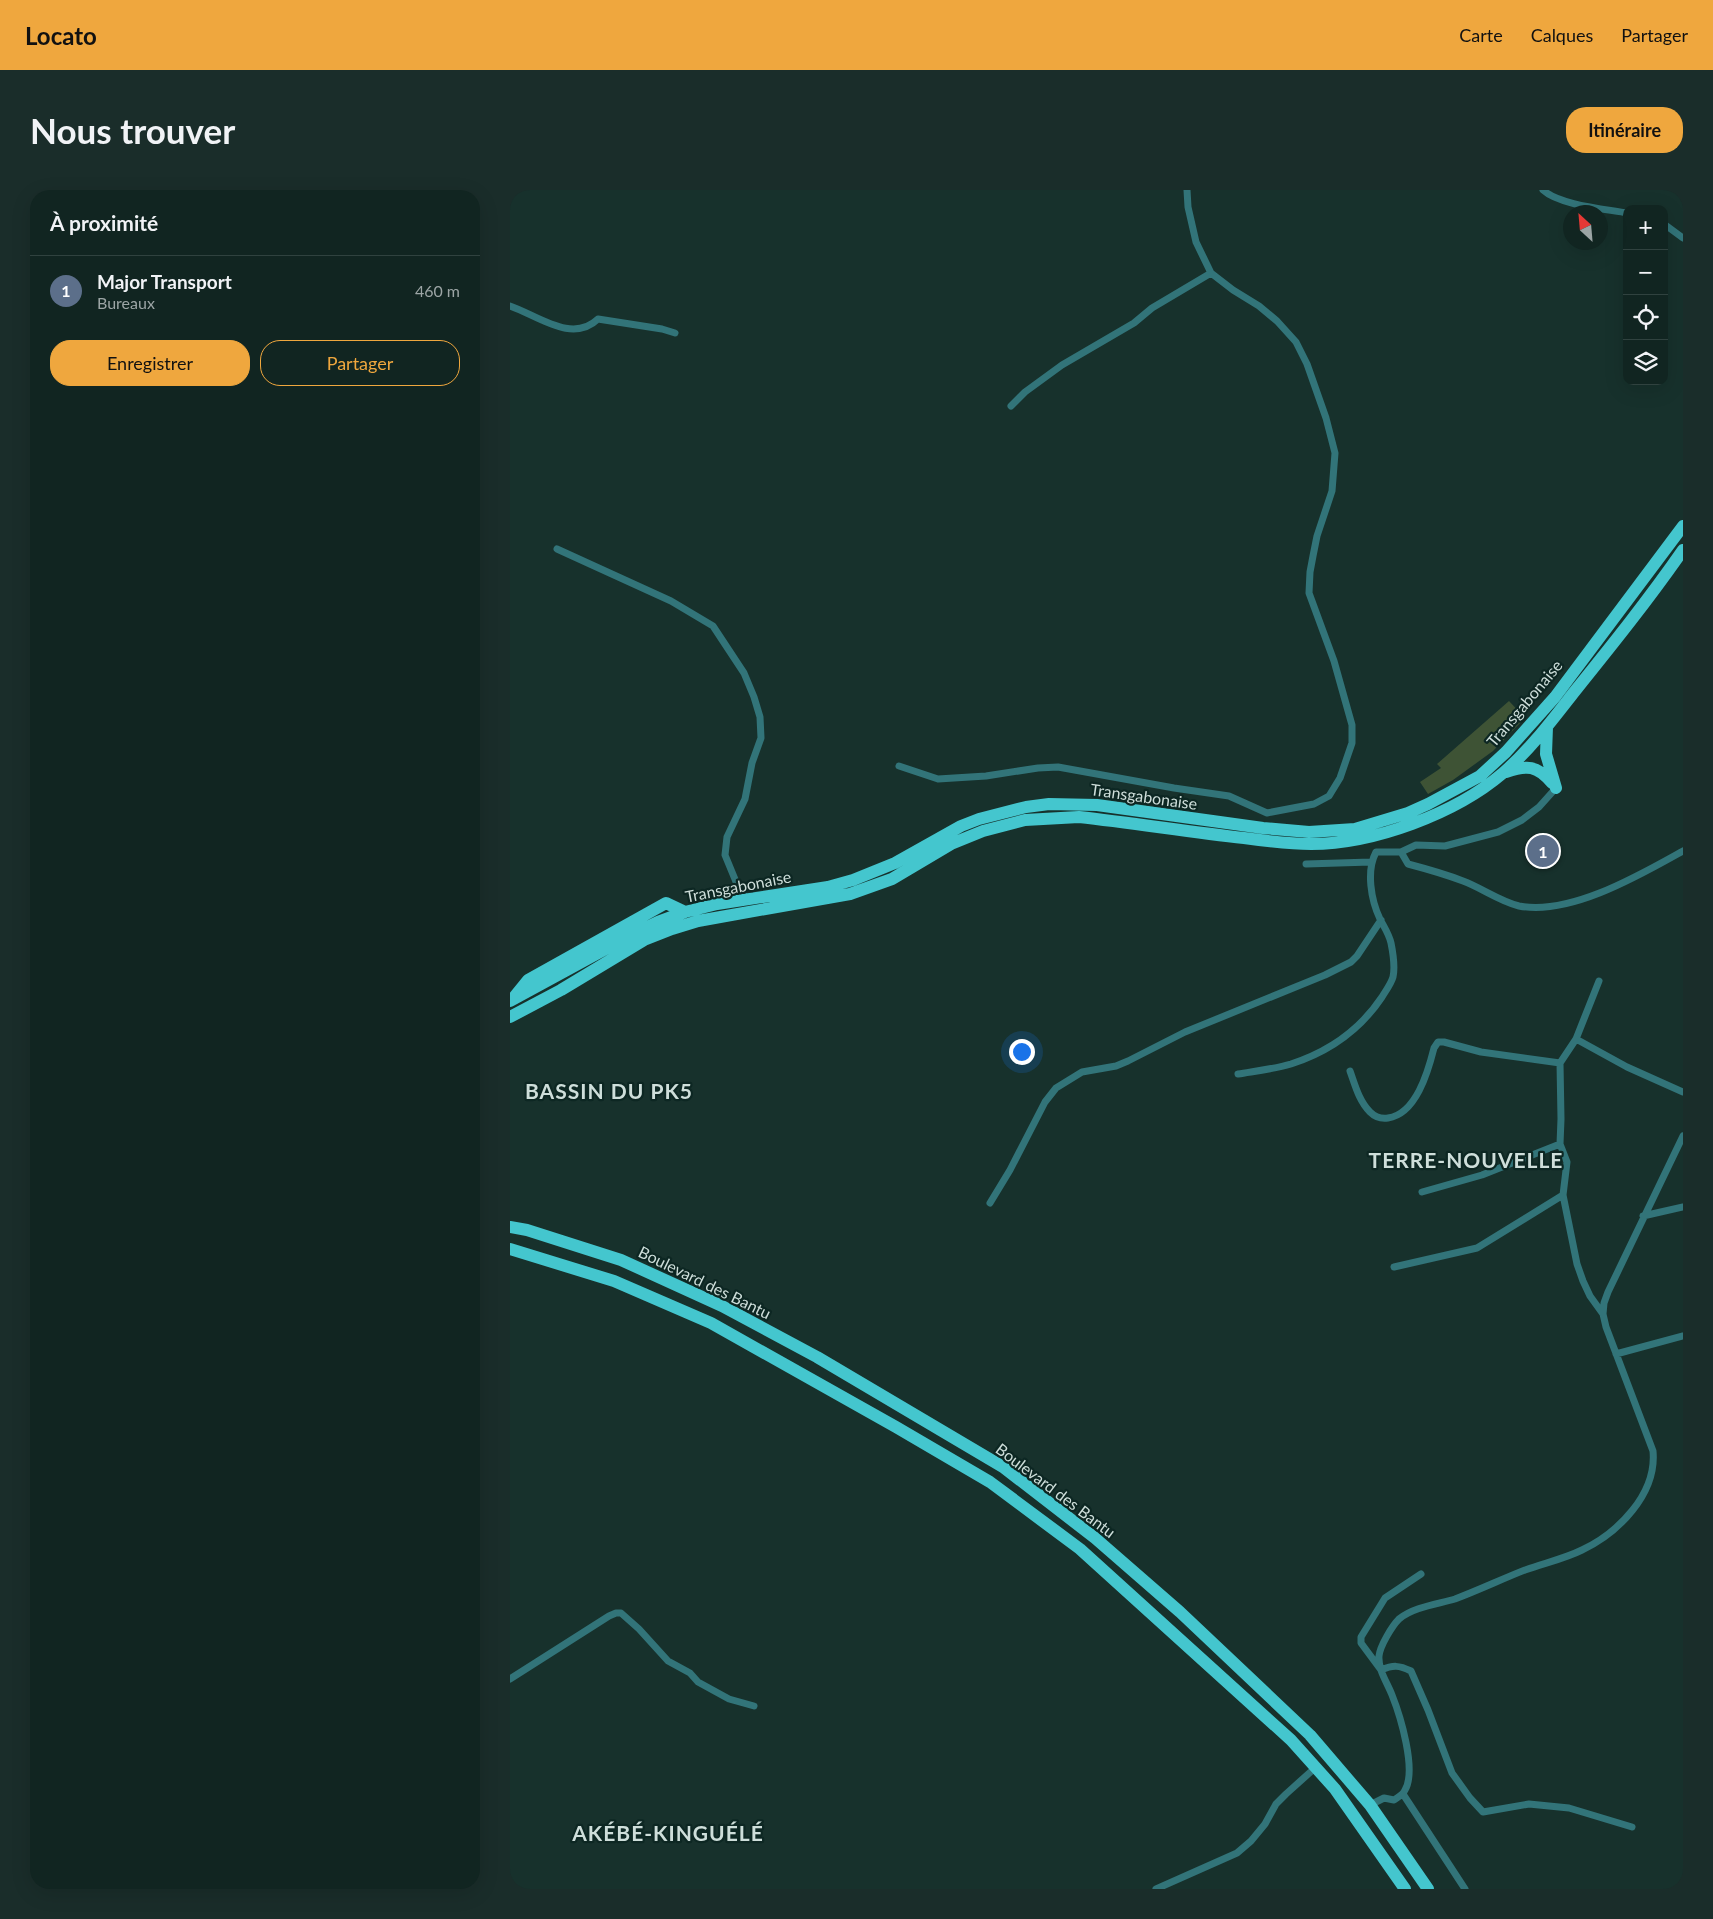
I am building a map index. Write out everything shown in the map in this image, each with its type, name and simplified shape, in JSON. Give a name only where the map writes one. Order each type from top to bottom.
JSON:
[{"type":"highway","name":"Transgabonaise","points":[[511,1001],[635,933],[685,912],[747,899],[828,887],[866,876],[914,854],[961,826],[1017,809],[1049,804],[1097,805],[1263,828],[1309,832],[1355,829],[1421,807],[1480,776],[1506,752],[1555,697],[1683,526]]},
{"type":"highway","name":"Transgabonaise","points":[[510,1017],[553,995],[644,940],[672,929],[698,921],[835,897],[866,889],[912,868],[966,837],[1006,824],[1050,817],[1079,816],[1277,842],[1330,844],[1365,839],[1445,810],[1477,792],[1503,773],[1547,727],[1641,608],[1683,550]]},
{"type":"highway","points":[[1547,727],[1546,754],[1556,788]]},
{"type":"highway","points":[[1503,773],[1517,768],[1533,768],[1543,773],[1556,788]]},
{"type":"highway","name":"Boulevard des Bantu","points":[[510,1227],[527,1230],[621,1260],[722,1306],[817,1357],[1003,1467],[1095,1538],[1180,1612],[1310,1735],[1370,1805],[1428,1889]]},
{"type":"highway","name":"Boulevard des Bantu","points":[[510,1249],[614,1281],[711,1323],[990,1482],[1080,1549],[1291,1740],[1316,1767],[1356,1818],[1405,1889]]},
{"type":"street","points":[[899,766],[938,779],[986,776],[1038,768],[1058,768],[1229,796],[1267,813],[1314,804],[1329,796],[1340,778],[1352,743],[1352,725],[1334,661],[1309,593],[1314,549],[1332,491],[1335,452],[1322,404],[1307,364],[1296,342],[1277,321],[1259,306],[1233,290],[1211,273],[1196,242],[1188,207],[1187,190]]},
{"type":"street","points":[[1542,190],[1556,198],[1585,206],[1623,212]]},
{"type":"street","points":[[1668,227],[1683,238]]},
{"type":"street","points":[[1011,406],[1025,392],[1062,365],[1134,323],[1152,308],[1211,273]]},
{"type":"street","points":[[510,306],[567,329],[580,328],[598,320],[662,329],[675,333]]},
{"type":"street","points":[[558,549],[670,601],[713,626],[744,673],[760,717],[761,738],[752,763],[745,799],[727,837],[725,855],[739,889],[747,899]]},
{"type":"street","points":[[1238,1074],[1292,1063],[1331,1045],[1356,1029],[1374,1009],[1393,977],[1391,942],[1372,893],[1371,862],[1376,852],[1401,852],[1416,846],[1445,846],[1498,832],[1522,820],[1556,788]]},
{"type":"street","points":[[1263,828],[1267,813]]},
{"type":"street","points":[[1401,852],[1408,864],[1464,881],[1507,902],[1520,906],[1533,906],[1554,905],[1598,894],[1683,851]]},
{"type":"street","points":[[1306,864],[1371,862]]},
{"type":"street","points":[[990,1203],[1010,1170],[1045,1102],[1056,1088],[1064,1082],[1082,1072],[1116,1066],[1128,1061],[1185,1032],[1325,975],[1351,962],[1381,920]]},
{"type":"street","points":[[1381,1670],[1379,1655],[1388,1634],[1399,1619],[1414,1611],[1454,1599],[1592,1545],[1620,1525],[1637,1504],[1651,1476],[1654,1465],[1653,1452],[1603,1314],[1590,1296],[1577,1264],[1563,1195],[1567,1162],[1560,1144],[1560,1063],[1576,1039],[1599,981]]},
{"type":"street","points":[[1576,1039],[1627,1067],[1683,1092]]},
{"type":"street","points":[[1350,1071],[1363,1104],[1371,1114],[1378,1118],[1386,1119],[1406,1111],[1417,1096],[1434,1048],[1438,1042],[1481,1052],[1560,1063]]},
{"type":"street","points":[[1603,1314],[1608,1292],[1683,1136]]},
{"type":"street","points":[[1422,1192],[1482,1175],[1560,1144]]},
{"type":"street","points":[[1394,1266],[1477,1248],[1563,1195]]},
{"type":"street","points":[[1643,1216],[1683,1207]]},
{"type":"street","points":[[1616,1354],[1683,1336]]},
{"type":"street","points":[[1370,1805],[1384,1798],[1394,1800],[1406,1789],[1409,1777],[1401,1719],[1381,1670],[1361,1643],[1361,1637],[1385,1598],[1421,1574]]},
{"type":"street","points":[[510,1679],[608,1616],[621,1613],[639,1629],[668,1661],[690,1673],[698,1682],[729,1699],[754,1706]]},
{"type":"street","points":[[1381,1670],[1399,1665],[1411,1671],[1452,1773],[1483,1812],[1529,1804],[1569,1808],[1632,1827]]},
{"type":"street","points":[[1156,1889],[1237,1854],[1260,1830],[1276,1804],[1316,1767]]},
{"type":"street","points":[[1402,1794],[1465,1889]]},
{"type":"green space","points":[[1509,701],[1525,718],[1493,751],[1453,780],[1428,794],[1420,782],[1441,768],[1437,764]]},
{"type":"place","name":"Major Transport","points":[[1543,851]]},
{"type":"district","name":"BASSIN DU PK5","points":[[609,1090]]},
{"type":"district","name":"TERRE-NOUVELLE","points":[[1466,1159]]},
{"type":"district","name":"AKÉBÉ-KINGUÉLÉ","points":[[668,1832]]}]
